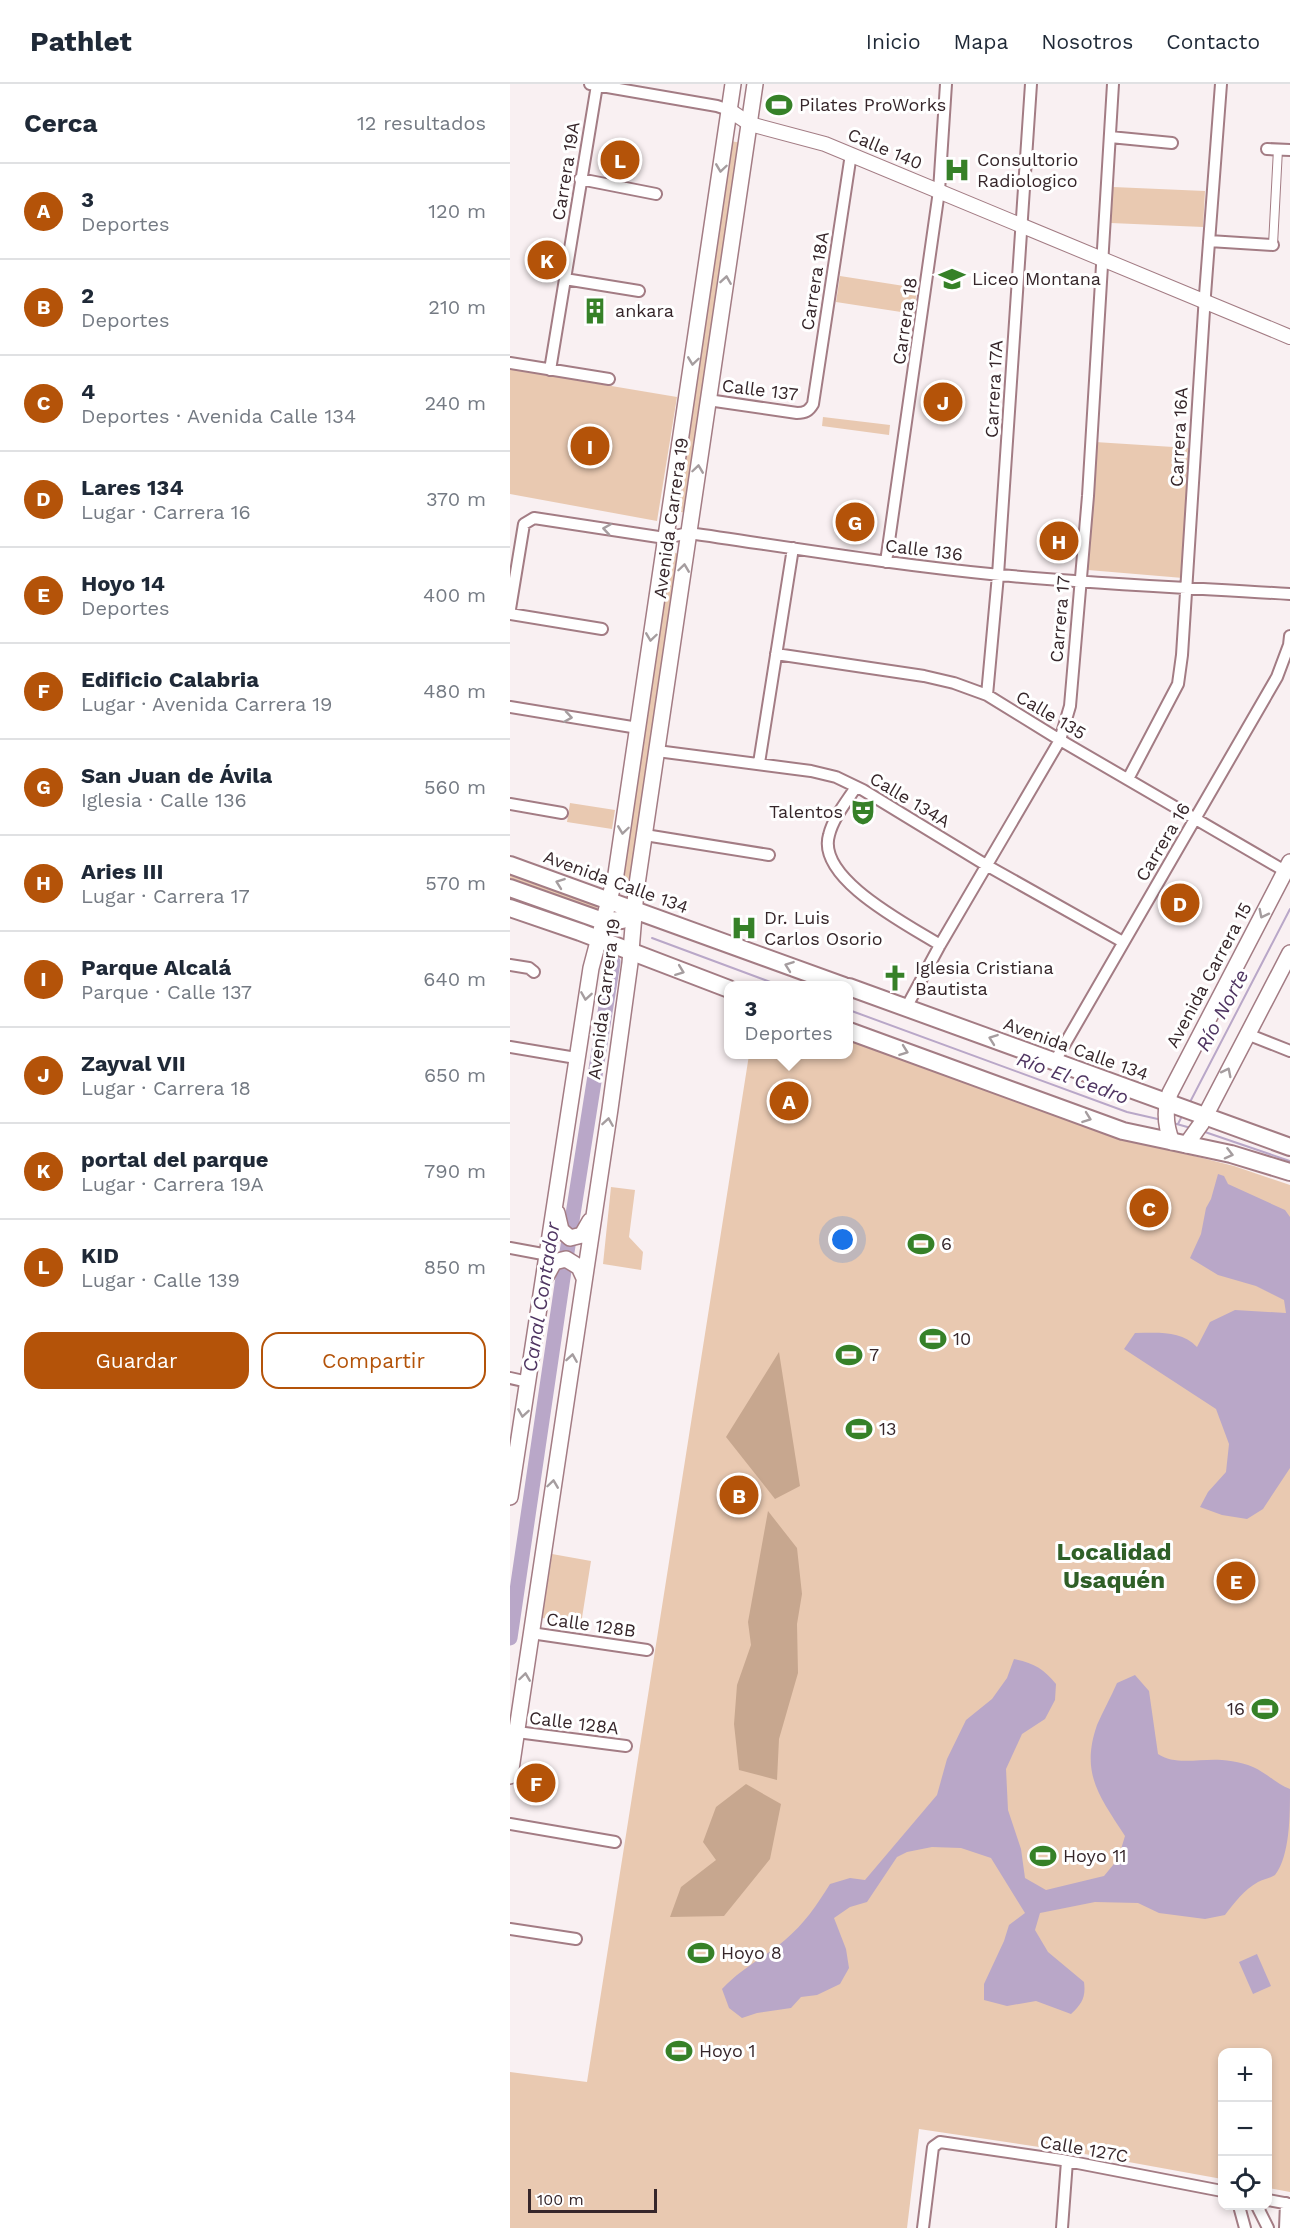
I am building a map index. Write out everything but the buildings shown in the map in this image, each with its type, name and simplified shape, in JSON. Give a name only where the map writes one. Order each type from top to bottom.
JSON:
[{"type":"main road","name":"Avenida Carrera 19","points":[[528,1382],[542,1293],[551,1258],[556,1198],[591,968],[616,874],[733,84]]},
{"type":"main road","name":"Avenida Carrera 19","points":[[510,1776],[582,1273],[596,1201],[632,952],[634,910],[755,84]]},
{"type":"main road","name":"Avenida Calle 134","points":[[510,865],[830,981]]},
{"type":"main road","name":"Avenida Carrera 15","points":[[1179,1139],[1169,1107],[1170,1092],[1288,866]]},
{"type":"main road","points":[[510,888],[603,921],[622,920],[634,910]]},
{"type":"main road","points":[[510,908],[724,987]]},
{"type":"main road","points":[[1179,1139],[1200,1118],[1290,953]]},
{"type":"main road","name":"Avenida Calle 134","points":[[853,988],[1055,1061],[1169,1107],[1290,1147]]},
{"type":"main road","points":[[853,1032],[1123,1131],[1179,1139],[1290,1172]]},
{"type":"main road","points":[[556,1198],[561,1230],[570,1238],[578,1238],[585,1232],[596,1201]]},
{"type":"main road","points":[[551,1258],[571,1260],[582,1273]]},
{"type":"main road","points":[[510,1497],[528,1382]]},
{"type":"street","name":"Carrera 18","points":[[886,562],[939,191],[946,84]]},
{"type":"street","name":"Carrera 17A","points":[[987,695],[998,575],[1031,84]]},
{"type":"street","name":"Carrera 17","points":[[906,1008],[940,945],[1060,740],[1070,706],[1088,496],[1113,84]]},
{"type":"street","name":"Carrera 16A","points":[[1128,779],[1178,684],[1182,655],[1204,302],[1221,84]]},
{"type":"street","name":"Calle 140","points":[[594,85],[717,106],[729,110],[750,124],[825,144],[1290,337]]},
{"type":"street","name":"Carrera 19A","points":[[550,370],[594,85]]},
{"type":"street","points":[[1110,137],[1172,142]]},
{"type":"street","points":[[1209,241],[1273,245],[1284,150],[1267,149]]},
{"type":"street","name":"Carrera 18A","points":[[807,412],[813,404],[851,154]]},
{"type":"street","points":[[580,179],[656,194]]},
{"type":"street","points":[[565,279],[639,291]]},
{"type":"street","points":[[510,363],[609,379]]},
{"type":"street","name":"Calle 137","points":[[708,400],[797,413],[807,412]]},
{"type":"street","name":"Calle 136","points":[[510,609],[524,524],[534,518],[665,538],[689,533],[886,562],[998,575],[1290,594]]},
{"type":"street","points":[[759,763],[793,548]]},
{"type":"street","points":[[510,614],[602,628]]},
{"type":"street","name":"Carrera 16","points":[[1055,1061],[1277,677],[1290,636]]},
{"type":"street","name":"Calle 135","points":[[776,654],[924,676],[954,683],[987,695],[1128,779],[1288,866]]},
{"type":"street","points":[[510,707],[638,728]]},
{"type":"street","name":"Calle 134A","points":[[657,751],[759,763],[836,777],[1123,942]]},
{"type":"street","points":[[856,787],[829,834],[831,861],[856,891],[940,945]]},
{"type":"street","points":[[510,804],[562,813]]},
{"type":"street","points":[[645,835],[769,855]]},
{"type":"street","points":[[510,964],[529,968],[534,972]]},
{"type":"street","points":[[1247,1034],[1290,1051]]},
{"type":"street","points":[[510,1047],[576,1058]]},
{"type":"street","points":[[510,1248],[551,1258]]},
{"type":"street","points":[[510,1378],[528,1382]]},
{"type":"street","name":"Calle 128B","points":[[531,1633],[647,1650]]},
{"type":"street","name":"Calle 128A","points":[[517,1732],[626,1746]]},
{"type":"street","points":[[510,1824],[615,1842]]},
{"type":"street","points":[[510,1929],[576,1940]]},
{"type":"street","name":"Calle 127C","points":[[923,2228],[933,2147],[940,2142],[1067,2161],[1218,2190]]},
{"type":"street","points":[[1062,2228],[1067,2161]]},
{"type":"street","points":[[1272,2201],[1288,2203],[1285,2228]]},
{"type":"street","points":[[1240,2210],[1245,2228]]},
{"type":"street","points":[[1259,2210],[1268,2228]]},
{"type":"shaded area","points":[[730,141],[742,143],[687,513],[675,511]]},
{"type":"shaded area","points":[[1113,187],[1205,191],[1203,227],[1111,223]]},
{"type":"shaded area","points":[[840,276],[917,288],[914,314],[836,302]]},
{"type":"shaded area","points":[[510,369],[677,397],[657,521],[510,494]]},
{"type":"shaded area","points":[[823,417],[890,425],[889,435],[822,426]]},
{"type":"shaded area","points":[[1095,442],[1189,448],[1183,578],[1088,570]]},
{"type":"shaded area","points":[[668,552],[681,554],[633,887],[619,883]]},
{"type":"shaded area","points":[[570,803],[615,810],[612,829],[567,822]]},
{"type":"shaded area","points":[[510,868],[599,900],[596,911],[510,881]]},
{"type":"shaded area","points":[[853,1041],[1130,1140],[1234,1166],[1290,1185],[1290,2192],[1272,2189],[1272,2048],[1218,2048],[1218,2178],[1079,2153],[919,2129],[907,2228],[510,2228],[510,2072],[587,2082],[748,1059],[853,1059]]},
{"type":"shaded area","points":[[1218,1174],[1224,1176],[1228,1184],[1285,1210],[1290,1217],[1290,1468],[1263,1509],[1247,1519],[1222,1515],[1200,1507],[1208,1492],[1226,1472],[1229,1444],[1216,1409],[1124,1349],[1135,1333],[1176,1335],[1197,1347],[1210,1322],[1235,1310],[1286,1313],[1284,1300],[1256,1286],[1218,1275],[1190,1258],[1201,1234],[1206,1208]]},
{"type":"shaded area","points":[[611,1187],[635,1190],[629,1237],[643,1252],[641,1270],[603,1264]]},
{"type":"shaded area","points":[[779,1352],[800,1486],[775,1499],[726,1437]]},
{"type":"shaded area","points":[[768,1511],[797,1548],[802,1594],[797,1624],[798,1673],[779,1739],[777,1780],[739,1770],[734,1724],[737,1685],[751,1645],[748,1622]]},
{"type":"shaded area","points":[[552,1554],[591,1561],[581,1624],[542,1618]]},
{"type":"shaded area","points":[[1014,1659],[1038,1667],[1056,1684],[1055,1700],[1045,1719],[1022,1734],[1006,1769],[1008,1810],[1021,1849],[1025,1878],[1046,1890],[1104,1876],[1118,1859],[1125,1836],[1095,1784],[1091,1758],[1092,1742],[1097,1725],[1117,1683],[1135,1675],[1149,1691],[1158,1754],[1180,1761],[1222,1760],[1243,1763],[1258,1769],[1290,1789],[1286,1846],[1284,1857],[1275,1875],[1248,1889],[1225,1915],[1205,1919],[1159,1913],[1138,1903],[1095,1902],[1040,1913],[1035,1930],[1048,1952],[1084,1982],[1082,2000],[1071,2014],[1036,2001],[1007,2006],[984,2000],[984,1984],[1009,1925],[1025,1913],[991,1858],[961,1848],[932,1847],[907,1852],[897,1857],[867,1902],[850,1907],[834,1918],[846,1949],[849,1968],[840,1984],[817,1995],[801,1997],[791,2008],[757,2013],[742,2018],[729,2008],[722,1989],[792,1934],[810,1914],[830,1884],[850,1878],[865,1880],[937,1795],[947,1759],[966,1720],[992,1699],[1007,1678]]},
{"type":"shaded area","points":[[746,1784],[781,1804],[770,1859],[724,1916],[670,1917],[681,1887],[716,1860],[703,1842],[716,1807]]},
{"type":"shaded area","points":[[1257,1954],[1271,1986],[1253,1994],[1239,1962]]},
{"type":"waterway","name":"Río Norte","points":[[1189,1104],[1290,909]]},
{"type":"waterway","name":"Río El Cedro","points":[[652,938],[768,981]]},
{"type":"waterway","name":"Canal Contador","points":[[510,1638],[564,1271],[613,962]]},
{"type":"waterway","name":"Río El Cedro","points":[[853,1011],[1127,1112],[1162,1120]]},
{"type":"waterway","name":"Río Norte","points":[[1178,1124],[1183,1114]]},
{"type":"waterway","name":"Río El Cedro","points":[[1173,1123],[1191,1128]]},
{"type":"waterway","name":"Río El Cedro","points":[[1202,1131],[1290,1161]]},
{"type":"place","name":"Pilates ProWorks","points":[[779,105]]},
{"type":"place","name":"KID","points":[[620,160]]},
{"type":"place","name":"Consultorio Radiologico","points":[[957,170]]},
{"type":"place","name":"portal del parque","points":[[547,260]]},
{"type":"place","name":"Liceo Montana","points":[[952,279]]},
{"type":"place","name":"ankara","points":[[595,311]]},
{"type":"place","name":"Zayval VII","points":[[943,402]]},
{"type":"place","name":"Parque Alcalá","points":[[590,446]]},
{"type":"place","name":"San Juan de Ávila","points":[[855,522]]},
{"type":"place","name":"Aries III","points":[[1059,541]]},
{"type":"place","name":"Talentos","points":[[863,812]]},
{"type":"place","name":"Lares 134","points":[[1180,903]]},
{"type":"place","name":"Dr. Luis Carlos Osorio","points":[[744,928]]},
{"type":"place","name":"Iglesia Cristiana Bautista","points":[[895,978]]},
{"type":"place","name":"3","points":[[789,1101]]},
{"type":"place","name":"4","points":[[1149,1208]]},
{"type":"place","name":"6","points":[[921,1244]]},
{"type":"place","name":"10","points":[[933,1339]]},
{"type":"place","name":"7","points":[[849,1355]]},
{"type":"place","name":"13","points":[[859,1429]]},
{"type":"place","name":"2","points":[[739,1495]]},
{"type":"place","name":"Hoyo 14","points":[[1236,1581]]},
{"type":"place","name":"16","points":[[1265,1709]]},
{"type":"place","name":"Edificio Calabria","points":[[536,1783]]},
{"type":"place","name":"Hoyo 11","points":[[1043,1856]]},
{"type":"place","name":"Hoyo 8","points":[[701,1953]]},
{"type":"place","name":"Hoyo 1","points":[[679,2051]]},
{"type":"district","name":"Localidad Usaquén","points":[[1114,1566]]}]
